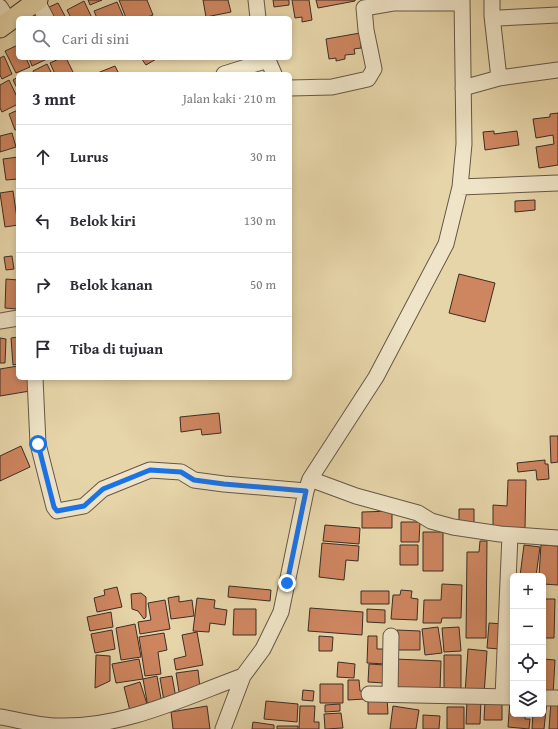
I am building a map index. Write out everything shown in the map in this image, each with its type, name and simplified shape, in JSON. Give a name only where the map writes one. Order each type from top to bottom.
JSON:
[{"type":"main road","points":[[3,19],[38,0]]},
{"type":"street","points":[[38,0],[45,16]]},
{"type":"street","points":[[256,0],[258,16]]},
{"type":"street","points":[[492,0],[492,16],[499,78]]},
{"type":"street","points":[[223,729],[243,676],[263,649],[281,612],[308,485],[376,377],[446,244],[460,187],[464,144],[462,1],[364,4],[366,30],[374,69],[368,79],[332,87],[292,88]]},
{"type":"street","points":[[492,16],[499,18],[558,15]]},
{"type":"street","points":[[233,72],[270,64]]},
{"type":"street","points":[[463,88],[499,78],[558,70]]},
{"type":"street","points":[[460,187],[558,183]]},
{"type":"street","points":[[0,321],[16,318]]},
{"type":"street","points":[[35,380],[38,444],[54,507],[57,511],[84,506],[103,489],[150,470],[181,472],[194,480],[224,484],[308,485],[418,513],[431,521],[454,527],[510,535],[558,538]]},
{"type":"street","points":[[369,694],[508,697],[510,535]]},
{"type":"street","points":[[390,694],[391,636]]},
{"type":"street","points":[[0,717],[56,726],[86,727],[117,721],[243,676]]},
{"type":"street","points":[[546,698],[558,698]]},
{"type":"building","points":[[88,0],[102,0],[90,5]]},
{"type":"building","points":[[119,0],[147,0],[153,15],[150,16],[125,16]]},
{"type":"building","points":[[203,0],[228,0],[231,12],[206,16]]},
{"type":"building","points":[[273,0],[289,0],[289,5],[274,7]]},
{"type":"building","points":[[292,0],[309,0],[312,20],[302,22],[302,17],[295,18]]},
{"type":"building","points":[[316,0],[355,0],[355,1],[318,8]]},
{"type":"building","points":[[84,1],[91,16],[70,16],[67,10]]},
{"type":"building","points":[[117,2],[123,16],[96,16],[94,11]]},
{"type":"building","points":[[58,3],[65,16],[51,16],[47,8]]},
{"type":"building","points":[[360,33],[361,48],[354,49],[355,54],[345,55],[345,59],[336,61],[336,58],[329,59],[326,39]]},
{"type":"building","points":[[16,46],[16,60],[27,60],[30,67],[16,73],[5,51]]},
{"type":"building","points":[[4,56],[12,74],[2,79],[0,75],[0,58]]},
{"type":"building","points":[[30,60],[45,60],[32,66]]},
{"type":"building","points":[[57,60],[67,60],[73,72],[54,72],[50,63]]},
{"type":"building","points":[[142,60],[155,60],[146,65]]},
{"type":"building","points":[[47,64],[51,72],[33,72]]},
{"type":"building","points":[[115,66],[118,72],[100,72]]},
{"type":"building","points":[[16,78],[16,86],[13,80]]},
{"type":"building","points":[[9,80],[16,95],[16,105],[2,112],[0,108],[0,85]]},
{"type":"building","points":[[16,111],[16,130],[15,130],[9,114]]},
{"type":"building","points":[[558,113],[558,165],[539,168],[536,147],[554,144],[553,135],[536,138],[533,119],[550,117],[550,114]]},
{"type":"building","points":[[494,131],[494,134],[517,131],[519,145],[485,150],[483,132]]},
{"type":"building","points":[[12,133],[16,147],[0,152],[0,136]]},
{"type":"building","points":[[16,157],[16,179],[6,180],[3,159]]},
{"type":"building","points":[[13,191],[16,211],[16,225],[5,227],[0,193]]},
{"type":"building","points":[[535,200],[535,210],[515,212],[515,201]]},
{"type":"building","points":[[12,256],[14,269],[6,270],[4,257]]},
{"type":"building","points":[[459,274],[495,283],[485,322],[449,313]]},
{"type":"building","points":[[6,279],[16,280],[16,309],[5,308]]},
{"type":"building","points":[[16,337],[16,364],[13,365],[11,338]]},
{"type":"building","points":[[0,338],[6,339],[5,363],[0,363]]},
{"type":"building","points":[[16,366],[16,380],[28,380],[30,391],[0,396],[0,369]]},
{"type":"building","points":[[219,413],[221,433],[202,435],[201,429],[181,432],[180,417]]},
{"type":"building","points":[[550,436],[558,436],[558,462],[551,463]]},
{"type":"building","points":[[21,446],[30,467],[0,481],[0,456]]},
{"type":"building","points":[[545,460],[545,464],[548,464],[549,479],[537,480],[536,470],[518,472],[517,463]]},
{"type":"building","points":[[508,480],[526,480],[525,528],[493,527],[493,505],[507,506]]},
{"type":"building","points":[[459,509],[474,509],[474,524],[459,524]]},
{"type":"building","points":[[392,511],[392,528],[362,528],[362,512]]},
{"type":"building","points":[[401,522],[420,522],[419,542],[401,542]]},
{"type":"building","points":[[325,525],[360,528],[359,544],[323,541]]},
{"type":"building","points":[[423,532],[443,532],[443,571],[423,571]]},
{"type":"building","points":[[480,541],[487,541],[486,638],[466,638],[467,552],[479,552]]},
{"type":"building","points":[[322,543],[359,546],[358,561],[346,560],[344,580],[319,577]]},
{"type":"building","points":[[400,545],[418,545],[418,565],[400,565]]},
{"type":"building","points":[[524,545],[540,547],[536,573],[520,573]]},
{"type":"building","points":[[541,545],[558,546],[558,585],[546,584],[546,573],[539,573]]},
{"type":"building","points":[[442,584],[462,585],[461,618],[442,618],[441,623],[423,623],[424,600],[441,600]]},
{"type":"building","points":[[229,586],[271,590],[270,601],[228,597]]},
{"type":"building","points":[[117,587],[122,607],[97,612],[94,598],[105,595],[104,590]]},
{"type":"building","points":[[401,590],[412,591],[411,598],[418,599],[417,620],[391,619],[393,595],[400,595]]},
{"type":"building","points":[[361,591],[389,591],[389,604],[361,604]]},
{"type":"building","points":[[141,593],[146,597],[146,617],[144,619],[138,611],[132,609],[131,594]]},
{"type":"building","points":[[179,596],[179,602],[192,600],[194,616],[171,619],[168,598]]},
{"type":"building","points":[[197,598],[215,600],[214,608],[227,610],[225,625],[210,623],[209,632],[193,631]]},
{"type":"building","points":[[546,599],[555,599],[554,638],[546,638]]},
{"type":"building","points":[[165,600],[170,629],[140,634],[138,622],[151,620],[148,603]]},
{"type":"building","points":[[310,608],[363,612],[362,635],[308,631]]},
{"type":"building","points":[[234,609],[256,609],[256,635],[233,635]]},
{"type":"building","points":[[367,609],[385,610],[385,623],[367,622]]},
{"type":"building","points":[[111,612],[113,627],[90,631],[87,617]]},
{"type":"building","points":[[489,623],[504,624],[500,649],[487,648]]},
{"type":"building","points":[[135,624],[141,657],[121,660],[116,628]]},
{"type":"building","points":[[438,627],[442,653],[425,655],[422,629]]},
{"type":"building","points":[[459,627],[461,651],[444,652],[442,628]]},
{"type":"building","points":[[112,630],[115,649],[95,653],[91,634]]},
{"type":"building","points":[[397,630],[420,631],[420,650],[397,650]]},
{"type":"building","points":[[197,632],[203,665],[176,670],[174,659],[186,656],[182,635]]},
{"type":"building","points":[[164,633],[167,650],[158,652],[161,674],[145,676],[139,637]]},
{"type":"building","points":[[319,636],[333,637],[332,651],[319,651]]},
{"type":"building","points":[[368,636],[377,636],[377,649],[386,649],[386,664],[367,663]]},
{"type":"building","points":[[468,649],[487,651],[484,695],[465,694]]},
{"type":"building","points":[[96,655],[110,656],[110,681],[95,688]]},
{"type":"building","points":[[444,655],[461,655],[461,691],[444,692]]},
{"type":"building","points":[[139,659],[143,679],[116,683],[112,664]]},
{"type":"building","points":[[395,659],[441,661],[440,690],[394,687]]},
{"type":"building","points":[[546,659],[555,660],[553,695],[546,695]]},
{"type":"building","points":[[338,662],[355,664],[354,678],[337,677]]},
{"type":"building","points":[[369,664],[385,665],[384,683],[368,682]]},
{"type":"building","points":[[198,670],[200,688],[179,692],[176,673]]},
{"type":"building","points":[[157,676],[162,704],[148,707],[143,679]]},
{"type":"building","points":[[172,676],[176,698],[164,701],[160,678]]},
{"type":"building","points":[[348,680],[359,680],[360,691],[365,691],[365,699],[348,700]]},
{"type":"building","points":[[140,682],[148,707],[130,711],[124,687]]},
{"type":"building","points":[[320,684],[343,684],[343,703],[320,703]]},
{"type":"building","points":[[303,690],[314,691],[313,701],[302,700]]},
{"type":"building","points":[[368,697],[387,697],[388,714],[368,714]]},
{"type":"building","points":[[467,700],[481,700],[480,724],[466,724]]},
{"type":"building","points":[[485,700],[502,701],[502,720],[484,720]]},
{"type":"building","points":[[510,700],[510,717],[525,717],[525,719],[530,719],[529,729],[508,727]]},
{"type":"building","points":[[266,701],[298,704],[297,722],[264,719]]},
{"type":"building","points":[[551,701],[558,701],[558,729],[549,729]]},
{"type":"building","points":[[340,704],[340,711],[325,712],[325,705]]},
{"type":"building","points":[[207,706],[210,729],[173,729],[171,712]]},
{"type":"building","points":[[300,706],[315,706],[314,722],[319,722],[319,729],[299,729]]},
{"type":"building","points":[[393,706],[419,710],[416,729],[390,729]]},
{"type":"building","points":[[447,707],[464,707],[464,729],[447,729]]},
{"type":"building","points":[[341,713],[343,728],[325,729],[324,714]]},
{"type":"building","points":[[423,715],[440,716],[439,729],[423,729]]},
{"type":"building","points":[[533,717],[545,717],[544,729],[532,729]]},
{"type":"building","points":[[253,722],[274,725],[274,729],[252,729]]},
{"type":"building","points":[[277,726],[298,726],[298,729],[277,729]]},
{"type":"route","points":[[38,444],[54,507],[57,511],[87,505],[103,489],[150,470],[181,472],[194,480],[272,489],[306,491],[287,583]]}]
